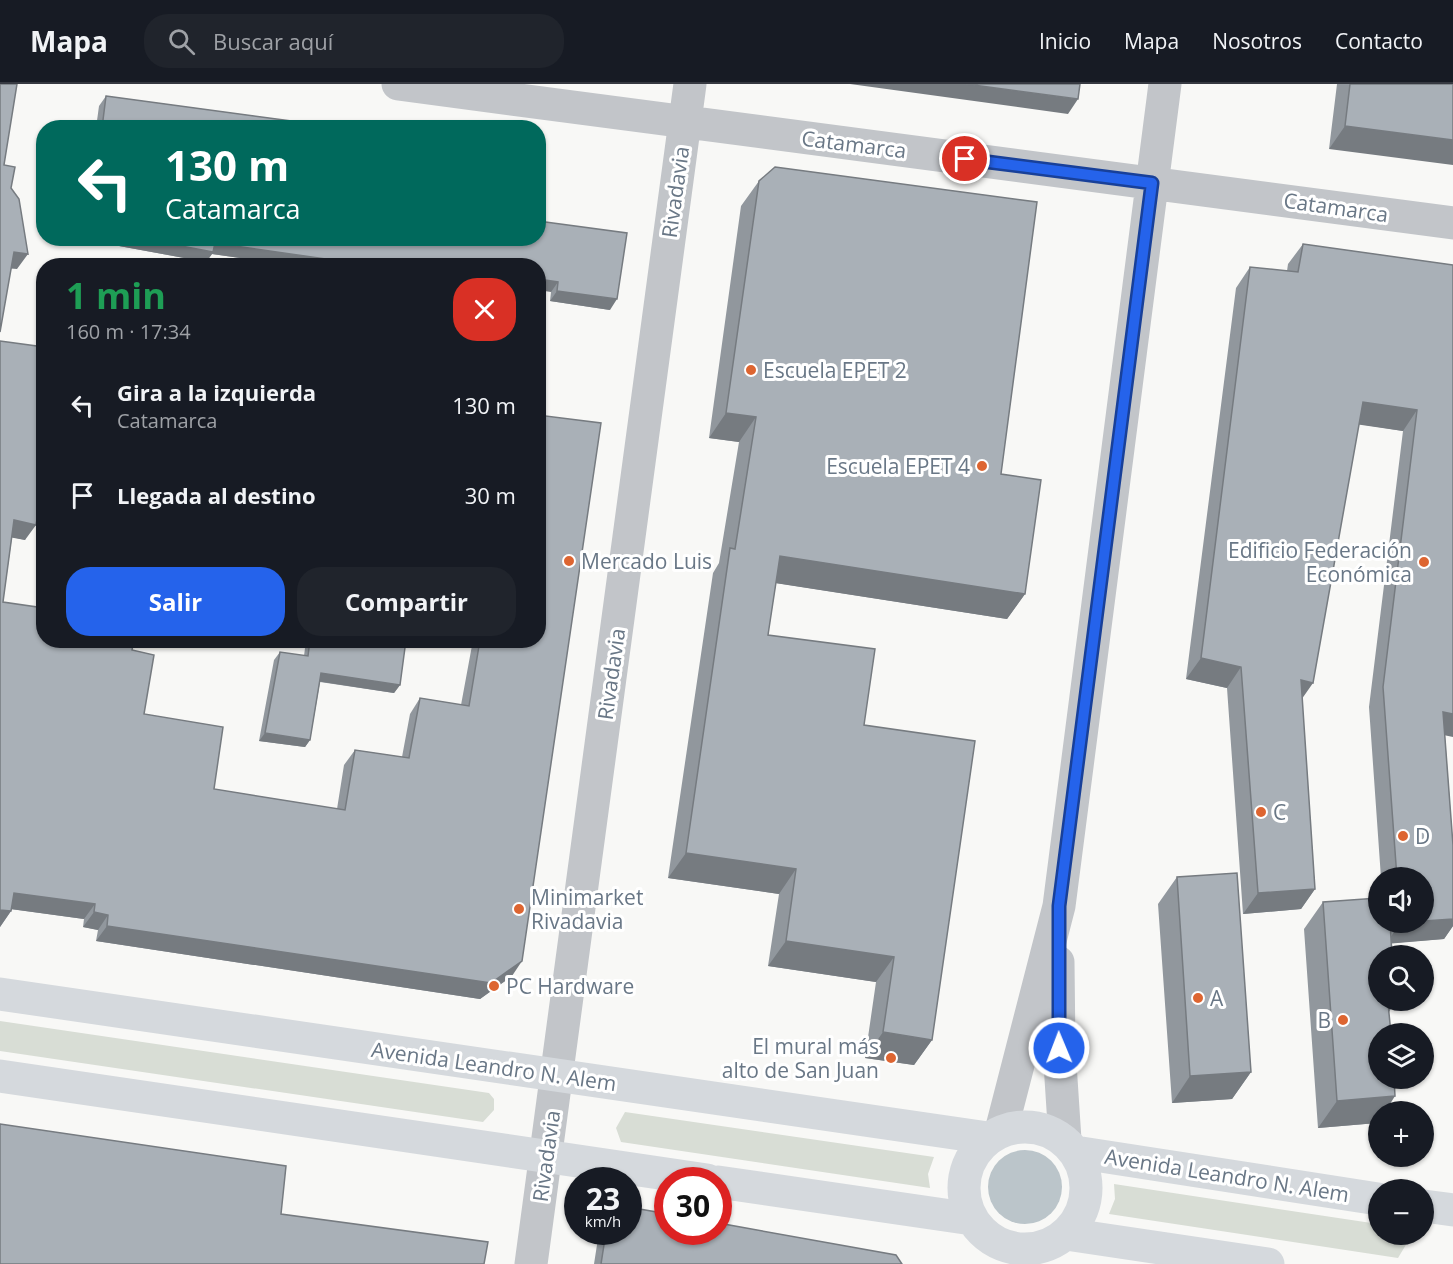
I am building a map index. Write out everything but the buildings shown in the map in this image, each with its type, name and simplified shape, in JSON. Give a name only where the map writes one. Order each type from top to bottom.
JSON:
[{"type":"street","name":"Catamarca","points":[[398,84],[1453,223]]},
{"type":"street","name":"Rivadavia","points":[[531,1264],[690,84]]},
{"type":"street","points":[[1053,1248],[1077,1220],[1085,1203],[1086,1186],[1083,1167],[1070,1146],[1059,1048],[1059,906],[1165,84]]},
{"type":"street","points":[[994,1134],[1059,906]]},
{"type":"street","name":"Avenida Leandro N. Alem","points":[[0,994],[557,1075],[994,1134]]},
{"type":"street","points":[[0,1076],[654,1172]]},
{"type":"street","points":[[983,1240],[965,1203],[963,1185],[967,1167],[975,1151],[994,1134],[1017,1126],[1034,1127],[1070,1146]]},
{"type":"street","name":"Avenida Leandro N. Alem","points":[[1070,1146],[1368,1197]]},
{"type":"street","points":[[732,1185],[1018,1249],[1053,1248],[1268,1264]]},
{"type":"street","points":[[1434,1207],[1453,1210]]},
{"type":"shaded area","points":[[0,1021],[489,1093],[494,1099],[494,1110],[483,1122],[0,1051]]},
{"type":"shaded area","points":[[625,1112],[934,1157],[928,1174],[930,1188],[621,1142],[616,1128]]},
{"type":"shaded area","points":[[1018,1150],[1032,1150],[1046,1156],[1056,1166],[1062,1180],[1062,1194],[1056,1208],[1046,1218],[1032,1224],[1018,1224],[1004,1218],[994,1208],[988,1194],[988,1180],[994,1166],[1004,1156]]},
{"type":"shaded area","points":[[1114,1184],[1368,1222],[1368,1245],[1406,1245],[1398,1258],[1109,1214],[1115,1199]]},
{"type":"place","name":"Escuela EPET 2","points":[[751,370]]},
{"type":"place","name":"Escuela EPET 4","points":[[982,466]]},
{"type":"place","name":"Mercado Luis","points":[[569,561]]},
{"type":"place","name":"Edificio Federación Económica","points":[[1424,562]]},
{"type":"place","name":"C","points":[[1261,812]]},
{"type":"place","name":"D","points":[[1403,836]]},
{"type":"place","name":"Minimarket Rivadavia","points":[[519,909]]},
{"type":"place","name":"PC Hardware","points":[[494,986]]},
{"type":"place","name":"A","points":[[1198,998]]},
{"type":"place","name":"B","points":[[1343,1020]]},
{"type":"place","name":"El mural más alto de San Juan","points":[[891,1058]]},
{"type":"route","points":[[965,159],[1152,183],[1059,906],[1059,1048]]}]
